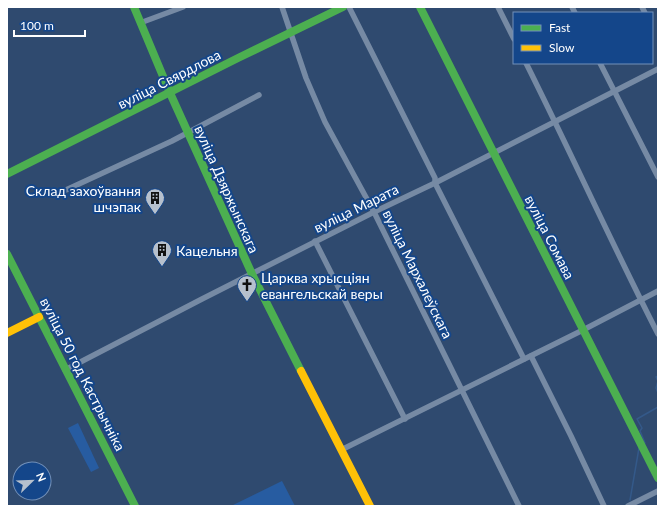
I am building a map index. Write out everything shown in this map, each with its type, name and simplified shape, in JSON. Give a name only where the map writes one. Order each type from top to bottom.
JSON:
[{"type":"street","name":"вуліца Дзяржынскага","points":[[134,7],[170,93],[252,274],[340,450],[370,506]]},
{"type":"street","points":[[140,23],[183,7]]},
{"type":"street","name":"вуліца Мархалеўскага","points":[[282,7],[306,78],[325,122],[374,212],[520,506]]},
{"type":"street","name":"вуліца Свярдлова","points":[[7,174],[343,7]]},
{"type":"street","points":[[349,7],[435,178],[435,183],[524,359]]},
{"type":"street","name":"вуліца Сомава","points":[[420,7],[658,478]]},
{"type":"street","points":[[498,7],[513,37]]},
{"type":"street","points":[[527,64],[658,334]]},
{"type":"street","points":[[600,64],[658,177]]},
{"type":"street","name":"вуліца Марата","points":[[65,370],[315,241],[494,154],[658,69]]},
{"type":"street","points":[[55,195],[188,133],[259,95]]},
{"type":"street","points":[[315,241],[405,419]]},
{"type":"street","name":"вуліца 50 год Кастрычніка","points":[[7,254],[135,506]]},
{"type":"street","points":[[340,450],[583,330],[658,291]]},
{"type":"street","points":[[7,333],[39,318]]},
{"type":"street","points":[[531,356],[604,506]]},
{"type":"street","points":[[628,506],[658,491]]},
{"type":"shaded area","points":[[78,423],[99,468],[91,472],[68,428]]},
{"type":"shaded area","points":[[282,481],[295,506],[231,506]]},
{"type":"waterway","points":[[658,376],[656,377],[658,381]]},
{"type":"waterway","points":[[658,381],[656,388],[658,393]]},
{"type":"waterway","points":[[645,443],[640,431],[642,428],[637,419],[658,407]]},
{"type":"waterway","points":[[630,500],[639,448]]},
{"type":"traffic: fast","points":[[134,7],[170,93],[252,274],[301,371]]},
{"type":"traffic: fast","points":[[7,174],[343,7]]},
{"type":"traffic: fast","points":[[420,7],[658,478]]},
{"type":"traffic: fast","points":[[7,254],[135,506]]},
{"type":"traffic: slow","points":[[7,333],[39,317]]},
{"type":"traffic: slow","points":[[301,371],[370,506]]},
{"type":"place","name":"Склад захоўвання шчэпак","points":[[155,215]]},
{"type":"place","name":"Кацельня","points":[[162,267]]},
{"type":"place","name":"Царква хрысціян евангельскай веры","points":[[247,302]]}]
